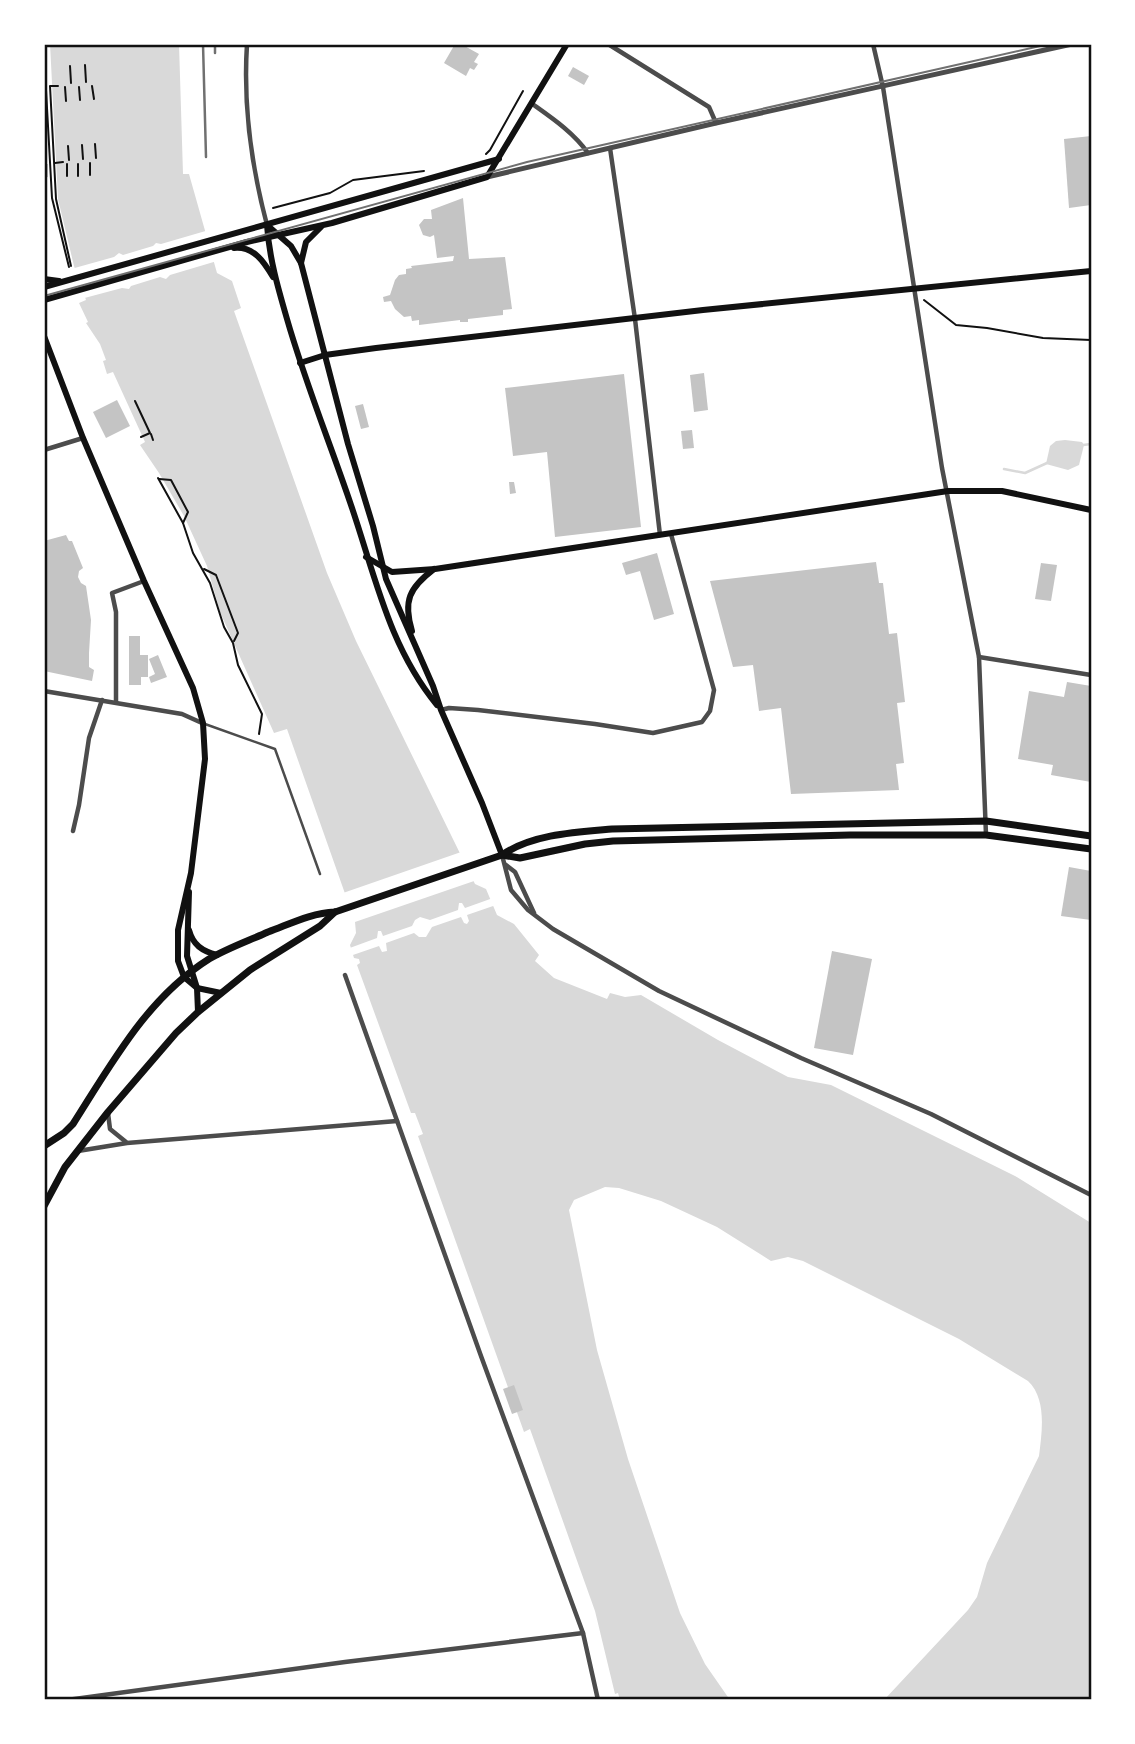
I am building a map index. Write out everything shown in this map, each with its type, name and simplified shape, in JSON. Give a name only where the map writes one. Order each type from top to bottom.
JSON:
[{"type":"highway","points":[[44,1146],[73,1124],[138,1024],[168,990],[217,955],[311,915],[335,912],[502,855],[515,846],[582,832],[612,829],[986,821],[1091,836]]},
{"type":"highway","points":[[502,855],[520,858],[584,844],[613,841],[837,835],[986,835],[1091,849]]},
{"type":"highway","points":[[44,1206],[65,1167],[108,1112],[198,1012],[280,949],[328,920],[335,912]]},
{"type":"main road","points":[[44,300],[217,251],[332,223],[487,177],[567,44]]},
{"type":"main road","points":[[44,287],[499,159]]},
{"type":"main road","points":[[301,263],[306,242],[321,227],[332,223]]},
{"type":"main road","points":[[267,225],[291,246],[301,263],[382,566],[398,611],[417,650],[502,855]]},
{"type":"main road","points":[[267,225],[267,239],[276,282],[300,363],[351,504],[377,592],[401,647],[426,691],[441,710]]},
{"type":"main road","points":[[217,251],[241,247],[250,250],[264,262],[276,282]]},
{"type":"main road","points":[[300,363],[325,355],[635,318],[1091,271]]},
{"type":"main road","points":[[44,279],[68,281]]},
{"type":"main road","points":[[44,336],[83,438],[193,688],[203,723],[205,759],[188,887],[187,956],[197,988],[198,1012]]},
{"type":"main road","points":[[366,557],[392,572],[435,569],[948,491],[1002,491],[1091,510]]},
{"type":"main road","points":[[417,650],[407,615],[407,604],[418,581],[435,569]]},
{"type":"main road","points":[[188,887],[181,911],[177,941],[178,961],[184,977],[197,988],[221,993]]},
{"type":"main road","points":[[188,923],[192,939],[199,948],[217,955]]},
{"type":"street","points":[[247,44],[247,131],[256,185],[267,225]]},
{"type":"street","points":[[608,44],[709,107],[716,123]]},
{"type":"street","points":[[873,44],[883,87],[948,491],[979,657],[986,835]]},
{"type":"street","points":[[487,177],[1072,44]]},
{"type":"street","points":[[531,103],[569,131],[588,153]]},
{"type":"street","points":[[610,148],[635,318],[660,536]]},
{"type":"street","points":[[44,450],[83,438]]},
{"type":"street","points":[[441,710],[478,709],[653,733],[702,722],[710,711],[713,691],[670,534]]},
{"type":"street","points":[[116,702],[116,612],[112,593],[144,581]]},
{"type":"street","points":[[979,657],[1091,675]]},
{"type":"street","points":[[44,691],[182,714],[203,723]]},
{"type":"street","points":[[73,831],[89,738],[102,700]]},
{"type":"street","points":[[502,855],[511,890],[536,917],[588,950],[683,1004],[931,1114],[1091,1195]]},
{"type":"street","points":[[506,865],[515,872],[536,917]]},
{"type":"street","points":[[345,975],[583,1633],[598,1700]]},
{"type":"street","points":[[108,1112],[110,1129],[127,1143]]},
{"type":"street","points":[[78,1151],[127,1143],[397,1121]]},
{"type":"street","points":[[67,1700],[583,1633]]},
{"type":"street","points":[[128,1693],[130,1700]]},
{"type":"lane","points":[[203,723],[275,749],[320,874]]},
{"type":"path","points":[[44,54],[52,198],[70,266],[56,199],[50,86],[58,86]]},
{"type":"path","points":[[85,65],[86,82]]},
{"type":"path","points":[[70,66],[71,83]]},
{"type":"path","points":[[79,86],[80,100]]},
{"type":"path","points":[[92,86],[93,99]]},
{"type":"path","points":[[65,87],[66,101]]},
{"type":"path","points":[[483,156],[490,150],[523,91]]},
{"type":"path","points":[[95,144],[96,159]]},
{"type":"path","points":[[82,145],[83,159]]},
{"type":"path","points":[[68,146],[69,160]]},
{"type":"path","points":[[50,164],[65,163],[67,176]]},
{"type":"path","points":[[90,163],[90,175]]},
{"type":"path","points":[[78,164],[78,176]]},
{"type":"path","points":[[273,208],[330,193],[353,180],[425,171]]},
{"type":"path","points":[[926,299],[956,325],[1044,338],[1091,340]]},
{"type":"path","points":[[135,401],[153,440]]},
{"type":"path","points":[[141,437],[150,433]]},
{"type":"path","points":[[183,523],[188,512],[171,480],[158,478],[183,523],[193,553],[210,583],[224,627],[233,643],[238,665],[262,714],[259,734]]},
{"type":"path","points":[[203,568],[216,575],[238,633],[233,643]]},
{"type":"shaded area","points":[[50,44],[179,44],[183,174],[189,174],[217,273],[232,281],[241,308],[234,311],[327,573],[356,641],[475,884],[486,889],[497,915],[514,924],[539,955],[535,961],[554,978],[607,999],[610,993],[625,997],[641,995],[788,1077],[831,1085],[1015,1176],[1091,1223],[1091,1700],[884,1700],[977,1597],[987,1563],[1039,1456],[1041,1406],[1028,1381],[959,1339],[803,1261],[788,1257],[771,1261],[717,1227],[661,1201],[619,1188],[605,1187],[574,1200],[569,1210],[597,1350],[628,1459],[680,1613],[705,1664],[730,1700],[620,1700],[618,1693],[615,1694],[595,1611],[530,1429],[524,1432],[418,1136],[423,1134],[415,1113],[411,1113],[357,965],[360,963],[359,959],[354,958],[350,945],[356,933],[355,922],[287,729],[274,733],[220,612],[207,566],[184,516],[140,445],[145,442],[113,372],[107,374],[103,361],[106,360],[100,344],[86,323],[88,322],[79,303],[86,300],[74,266],[58,199]]},
{"type":"shaded area","points":[[1056,441],[1082,442],[1084,445],[1079,465],[1068,470],[1046,464],[1050,446]]},
{"type":"pier","points":[[209,230],[217,261],[170,275],[166,279],[160,277],[129,289],[122,288],[81,299],[71,269],[114,257],[119,253],[123,255],[156,243],[161,244]]},
{"type":"pier","points":[[464,851],[477,880],[352,923],[343,893]]},
{"type":"pier","points":[[493,898],[496,905],[467,915],[467,924],[461,917],[432,927],[426,937],[419,937],[414,933],[386,943],[387,951],[382,952],[379,946],[350,956],[347,949],[377,938],[378,931],[381,931],[383,936],[412,926],[420,917],[430,920],[458,910],[459,903],[465,908]]},
{"type":"building","points":[[455,44],[461,44],[479,54],[474,62],[478,64],[474,70],[470,68],[466,76],[444,63]]},
{"type":"building","points":[[573,67],[589,76],[584,85],[568,76]]},
{"type":"building","points":[[1091,136],[1091,205],[1069,208],[1064,139]]},
{"type":"building","points":[[44,164],[48,164],[48,177],[44,178]]},
{"type":"building","points":[[463,198],[469,259],[505,257],[512,309],[503,310],[503,315],[468,319],[468,322],[460,320],[419,325],[419,320],[412,321],[411,316],[404,317],[391,301],[384,302],[383,297],[390,295],[395,280],[399,275],[406,274],[406,269],[412,268],[411,266],[453,261],[454,256],[437,258],[434,235],[423,235],[419,225],[424,219],[432,219],[431,210]]},
{"type":"building","points":[[704,373],[708,410],[694,412],[690,375]]},
{"type":"building","points":[[624,374],[641,527],[555,537],[547,452],[513,456],[505,388]]},
{"type":"building","points":[[117,400],[130,426],[106,438],[93,412]]},
{"type":"building","points":[[363,404],[369,427],[361,429],[355,406]]},
{"type":"building","points":[[692,430],[694,448],[683,449],[681,431]]},
{"type":"building","points":[[509,482],[514,482],[516,493],[510,494]]},
{"type":"building","points":[[66,535],[69,541],[72,541],[83,568],[78,577],[86,586],[91,620],[89,667],[94,670],[92,681],[44,671],[44,541]]},
{"type":"building","points":[[657,553],[674,614],[654,620],[640,571],[626,575],[622,563]]},
{"type":"building","points":[[876,562],[879,583],[883,583],[889,634],[897,633],[905,702],[897,703],[904,763],[896,764],[899,790],[791,794],[781,708],[759,711],[753,665],[733,667],[710,581]]},
{"type":"building","points":[[1041,563],[1057,565],[1051,601],[1035,599]]},
{"type":"building","points":[[129,636],[140,636],[140,655],[148,655],[148,677],[141,677],[141,685],[129,685]]},
{"type":"building","points":[[158,655],[167,677],[151,683],[149,677],[155,674],[149,659]]},
{"type":"building","points":[[1067,682],[1091,686],[1091,782],[1051,775],[1053,765],[1018,759],[1029,691],[1064,697]]},
{"type":"building","points":[[1069,867],[1091,871],[1091,920],[1061,916]]},
{"type":"building","points":[[832,951],[872,959],[853,1055],[814,1048]]},
{"type":"building","points":[[514,1385],[523,1410],[512,1414],[503,1389]]},
{"type":"waterway","points":[[1083,445],[1091,444]]},
{"type":"waterway","points":[[1004,469],[1025,473],[1047,463]]},
{"type":"tram line","points":[[44,296],[527,162],[1049,44]]},
{"type":"railway","points":[[203,44],[206,157]]},
{"type":"railway","points":[[215,44],[215,53]]}]
